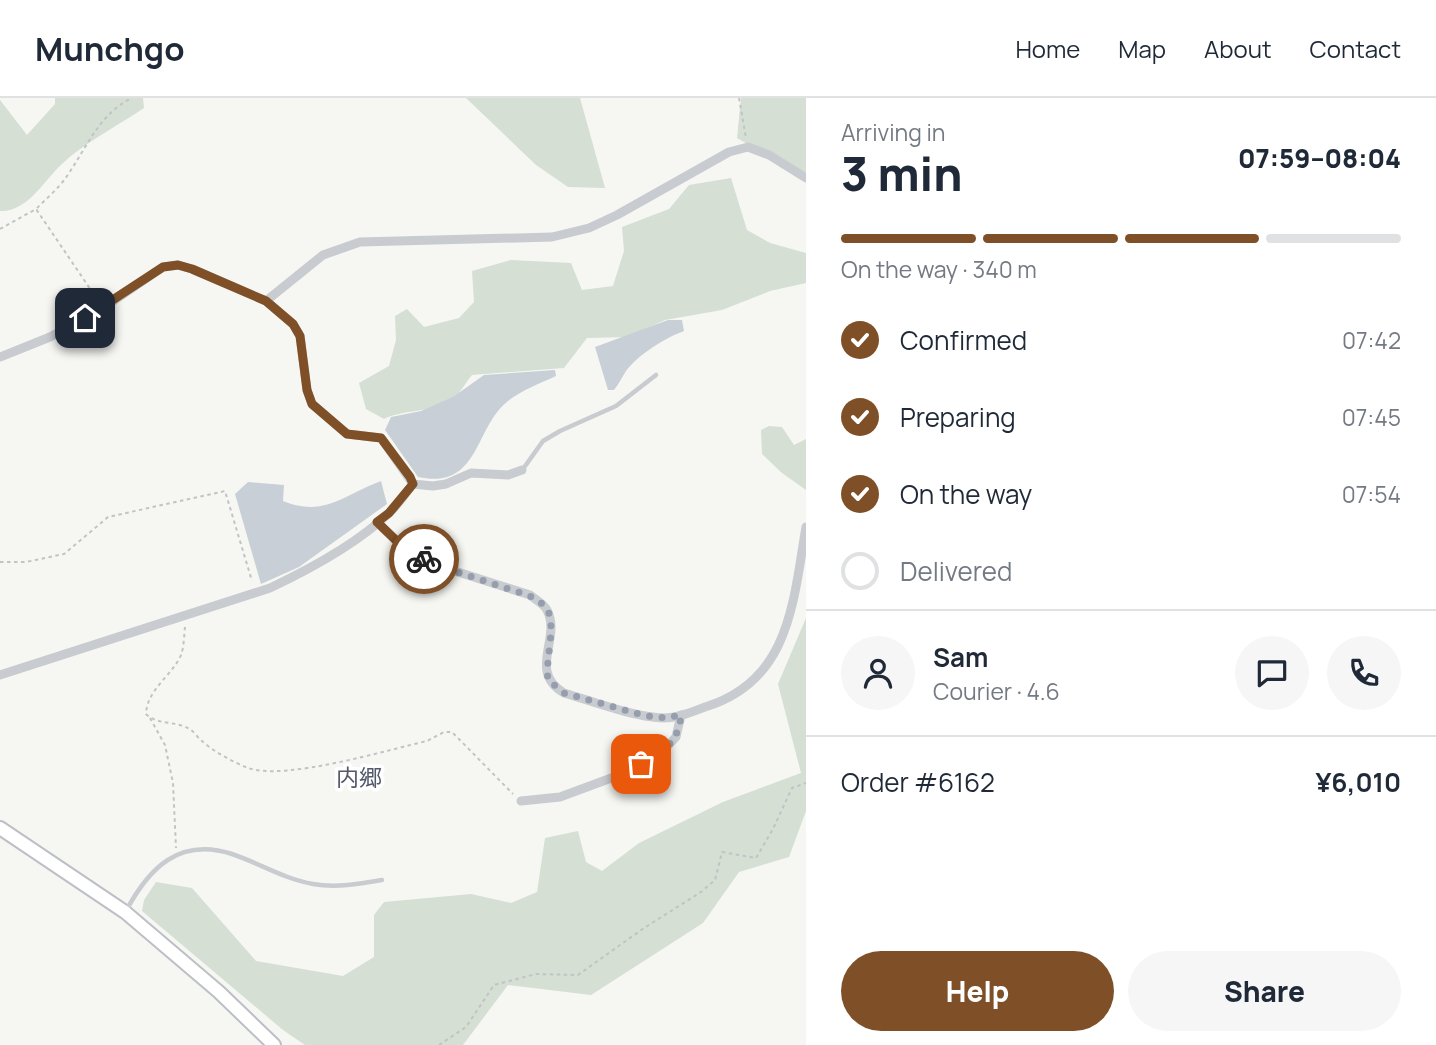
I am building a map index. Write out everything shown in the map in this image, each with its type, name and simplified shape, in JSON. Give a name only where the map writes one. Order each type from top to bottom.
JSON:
[{"type":"street","points":[[266,301],[323,256],[360,242],[552,237],[589,228],[729,152],[748,147],[769,155],[806,178]]},
{"type":"street","points":[[0,357],[50,337],[103,308],[163,267],[178,265],[266,301],[293,324],[300,336],[307,390],[312,404],[347,434],[381,438],[413,484],[433,486],[446,484],[471,473],[508,475],[522,470]]},
{"type":"street","points":[[0,675],[256,592],[307,570],[389,513],[413,484]]},
{"type":"street","points":[[377,522],[405,549],[436,565],[530,596],[542,604],[548,611],[550,622],[547,672],[548,680],[554,687],[564,693],[646,716],[666,718],[733,696],[751,685],[768,664],[788,621],[806,527]]},
{"type":"street","points":[[521,801],[560,797],[622,774],[660,754],[676,737],[681,715]]},
{"type":"street","points":[[0,828],[125,912],[219,992],[274,1045]]},
{"type":"lane","points":[[522,470],[543,442],[560,431],[616,406],[656,375]]},
{"type":"lane","points":[[125,912],[148,874],[176,853],[217,851],[292,879],[314,884],[352,885],[382,880]]},
{"type":"path","points":[[0,229],[36,209],[66,177],[86,143],[116,106],[132,98]]},
{"type":"path","points":[[739,98],[748,147]]},
{"type":"path","points":[[36,209],[103,308]]},
{"type":"path","points":[[0,562],[26,562],[64,554],[108,517],[225,492],[256,592]]},
{"type":"path","points":[[176,853],[173,783],[165,745],[146,714],[146,707],[183,652],[185,615]]},
{"type":"path","points":[[150,718],[186,727],[204,743],[250,769],[275,771],[355,758],[427,741],[444,732],[452,732],[521,801]]},
{"type":"path","points":[[439,1045],[466,1027],[494,985],[536,974],[578,975],[701,892],[715,880],[722,852],[756,858],[792,788],[806,783]]},
{"type":"shaded area","points":[[55,98],[143,98],[144,108],[71,156],[27,201],[10,210],[0,211],[0,100],[27,135],[55,104]]},
{"type":"shaded area","points":[[466,98],[580,98],[605,188],[568,187],[536,165]]},
{"type":"shaded area","points":[[741,98],[806,98],[806,178],[737,138]]},
{"type":"shaded area","points":[[731,178],[747,230],[770,243],[806,253],[806,283],[770,291],[722,310],[665,320],[628,337],[587,338],[564,368],[472,375],[453,399],[443,405],[384,419],[366,409],[359,383],[389,366],[396,340],[395,316],[407,309],[424,327],[459,318],[474,302],[472,271],[511,260],[571,263],[582,290],[613,286],[624,251],[622,227],[669,209],[689,185]]},
{"type":"shaded area","points":[[668,320],[682,320],[684,331],[645,353],[631,365],[614,390],[608,390],[595,347]]},
{"type":"shaded area","points":[[555,370],[556,376],[508,401],[497,413],[473,454],[453,475],[438,479],[418,477],[385,430],[391,417],[421,411],[453,397],[484,375]]},
{"type":"shaded area","points":[[769,426],[782,427],[794,445],[806,439],[806,490],[762,454],[761,430]]},
{"type":"shaded area","points":[[381,481],[387,504],[299,567],[261,584],[235,494],[248,482],[284,485],[283,501],[311,507],[334,502]]},
{"type":"shaded area","points":[[806,618],[806,811],[789,857],[739,872],[703,923],[591,995],[508,985],[463,1045],[305,1045],[283,1030],[142,911],[144,900],[156,882],[192,888],[256,961],[343,976],[374,957],[374,915],[384,902],[471,894],[511,903],[537,892],[545,838],[578,831],[586,862],[602,871],[639,843],[723,802],[801,773],[778,684]]},
{"type":"way so far","points":[[424,559],[530,596],[542,604],[548,611],[550,622],[547,672],[548,680],[554,687],[564,693],[646,716],[666,718],[681,715],[676,737],[660,754],[641,764]]},
{"type":"district","name":"内郷","points":[[359,778]]},
{"type":"route","points":[[85,318],[163,267],[178,265],[266,301],[293,324],[300,336],[307,390],[312,404],[347,434],[381,438],[410,477],[413,484],[389,513],[377,522],[405,549],[424,559]]}]
